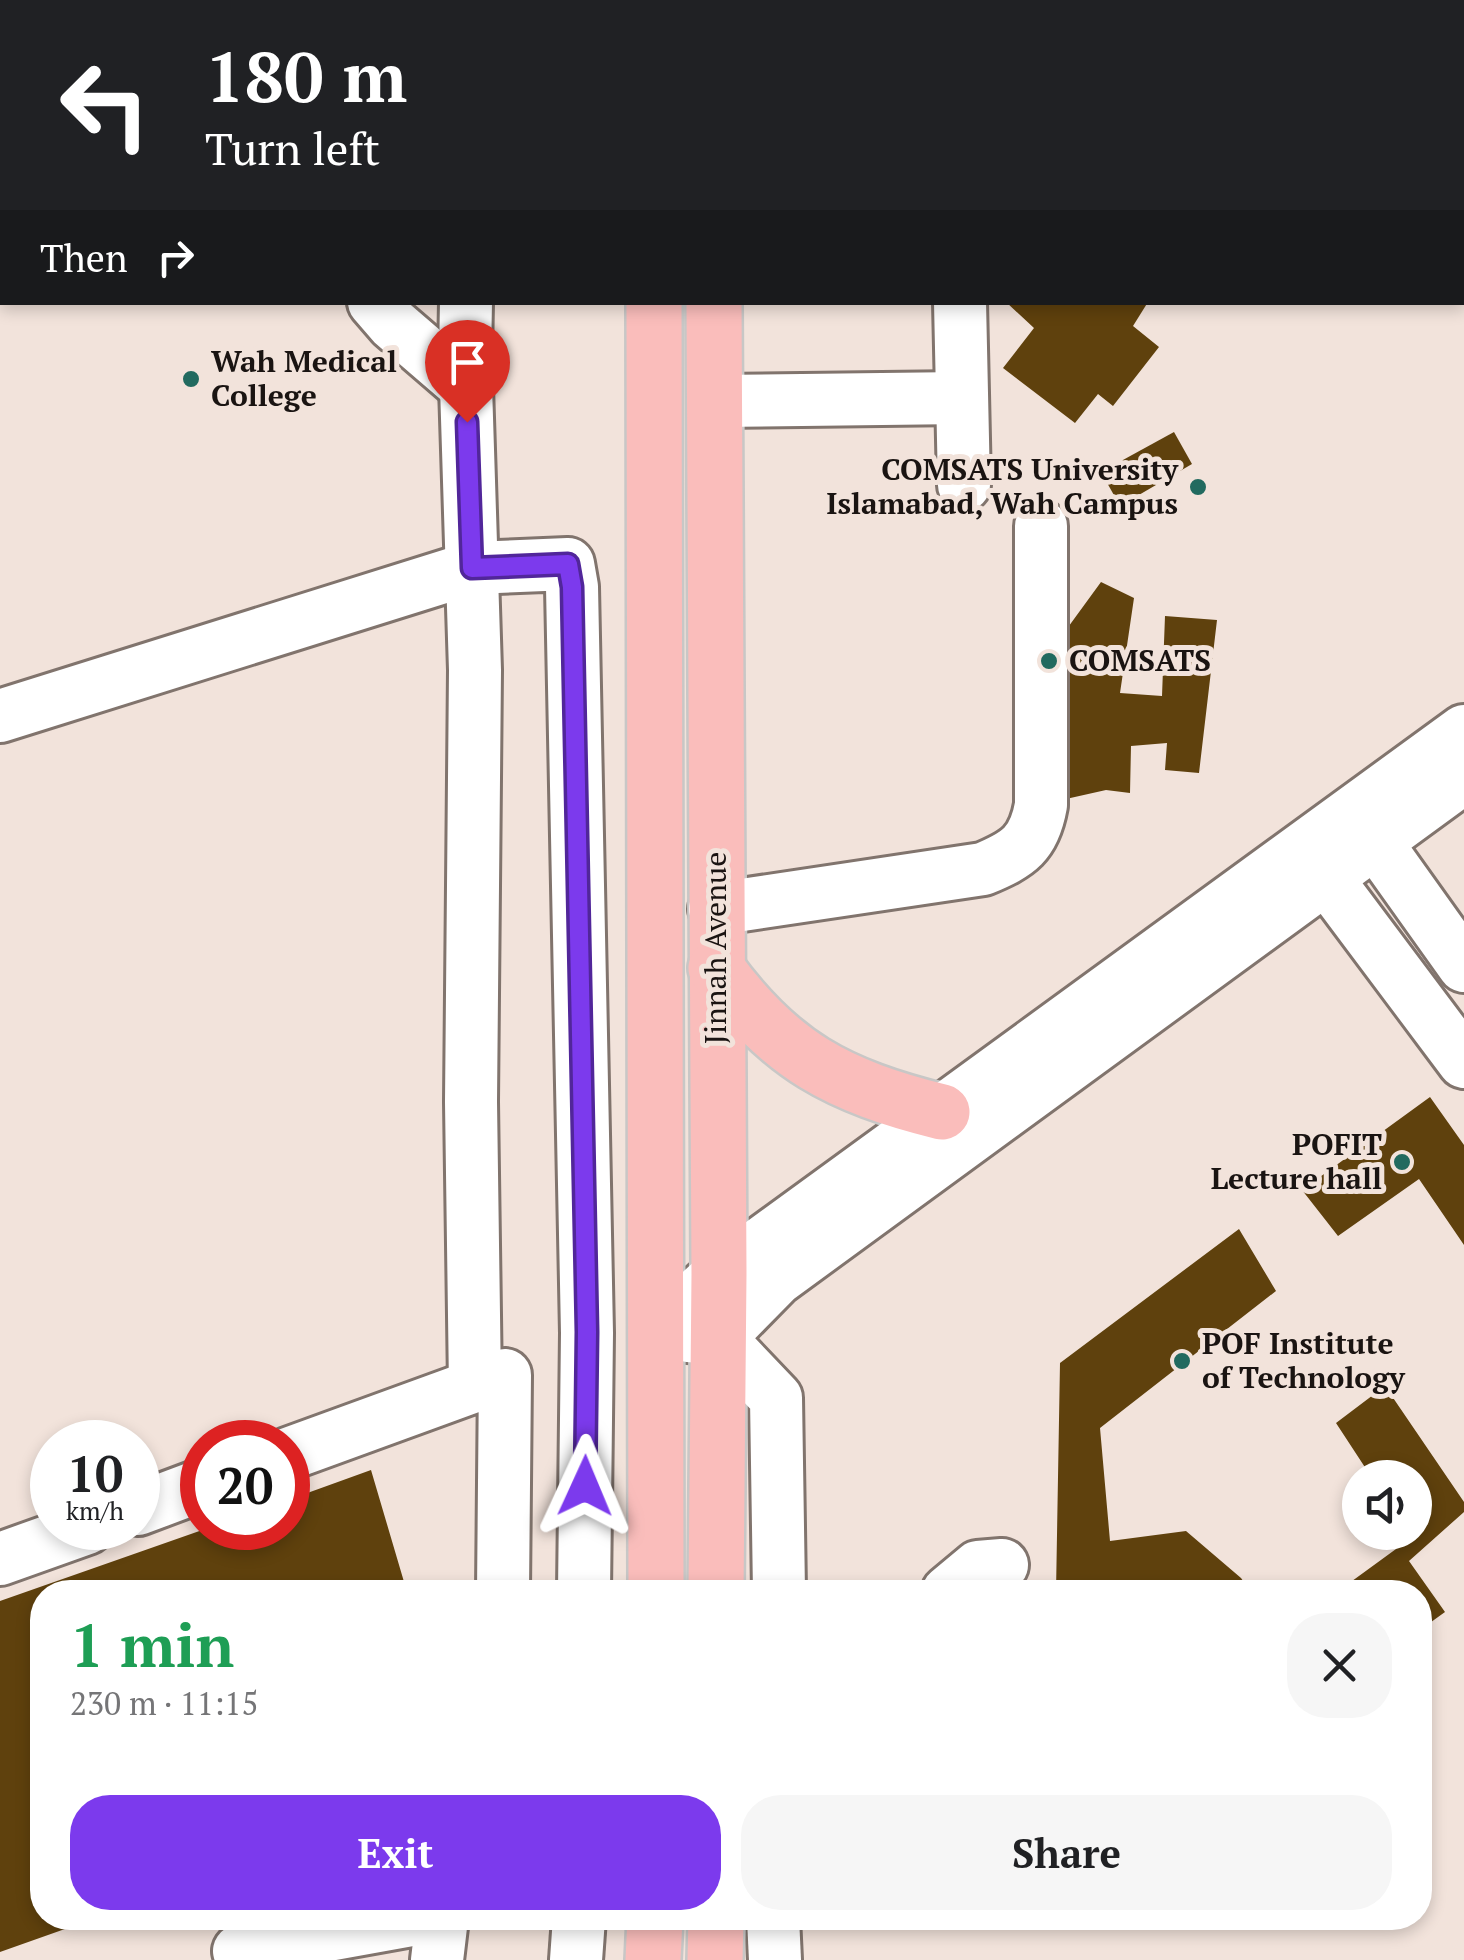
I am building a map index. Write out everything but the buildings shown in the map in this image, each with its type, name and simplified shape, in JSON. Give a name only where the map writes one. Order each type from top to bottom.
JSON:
[{"type":"main road","name":"Jinnah Avenue","points":[[654,305],[656,1580]]},
{"type":"main road","name":"Jinnah Avenue","points":[[714,305],[719,1274],[716,1580]]},
{"type":"main road","points":[[716,968],[743,1006],[790,1050],[842,1081],[953,1128]]},
{"type":"main road","points":[[653,1960],[654,1930]]},
{"type":"main road","points":[[715,1960],[716,1930]]},
{"type":"street","points":[[377,305],[393,324],[466,386]]},
{"type":"street","points":[[466,305],[476,749],[472,1102],[475,1386]]},
{"type":"street","points":[[960,305],[964,485]]},
{"type":"street","points":[[714,400],[962,398]]},
{"type":"street","points":[[716,909],[983,869],[1008,859],[1027,843],[1037,828],[1041,805],[1041,526]]},
{"type":"street","points":[[0,716],[472,568],[568,564],[572,587],[587,1332],[584,1580]]},
{"type":"street","points":[[656,1333],[719,1274],[953,1128],[1366,826],[1464,731]]},
{"type":"street","points":[[1366,826],[1464,777]]},
{"type":"street","points":[[1366,826],[1464,966]]},
{"type":"street","points":[[1316,863],[1464,1062]]},
{"type":"street","points":[[718,1338],[777,1280],[953,1128]]},
{"type":"street","points":[[587,1332],[718,1338],[776,1398],[779,1580]]},
{"type":"street","points":[[310,1446],[505,1376],[504,1580]]},
{"type":"street","points":[[0,1559],[30,1548]]},
{"type":"street","points":[[962,1580],[978,1567],[1002,1565]]},
{"type":"street","points":[[238,1951],[356,1930]]},
{"type":"street","points":[[437,1960],[441,1930]]},
{"type":"street","points":[[576,1960],[578,1930]]},
{"type":"street","points":[[774,1930],[775,1960]]},
{"type":"place","name":"Wah Medical College","points":[[191,379]]},
{"type":"place","name":"COMSATS University Islamabad, Wah Campus","points":[[1198,487]]},
{"type":"place","name":"COMSATS","points":[[1049,661]]},
{"type":"place","name":"POFIT Lecture hall","points":[[1402,1162]]},
{"type":"place","name":"POF Institute of Technology","points":[[1182,1361]]},
{"type":"route","points":[[467,422],[472,568],[568,564],[572,587],[587,1332],[585,1486]]}]
